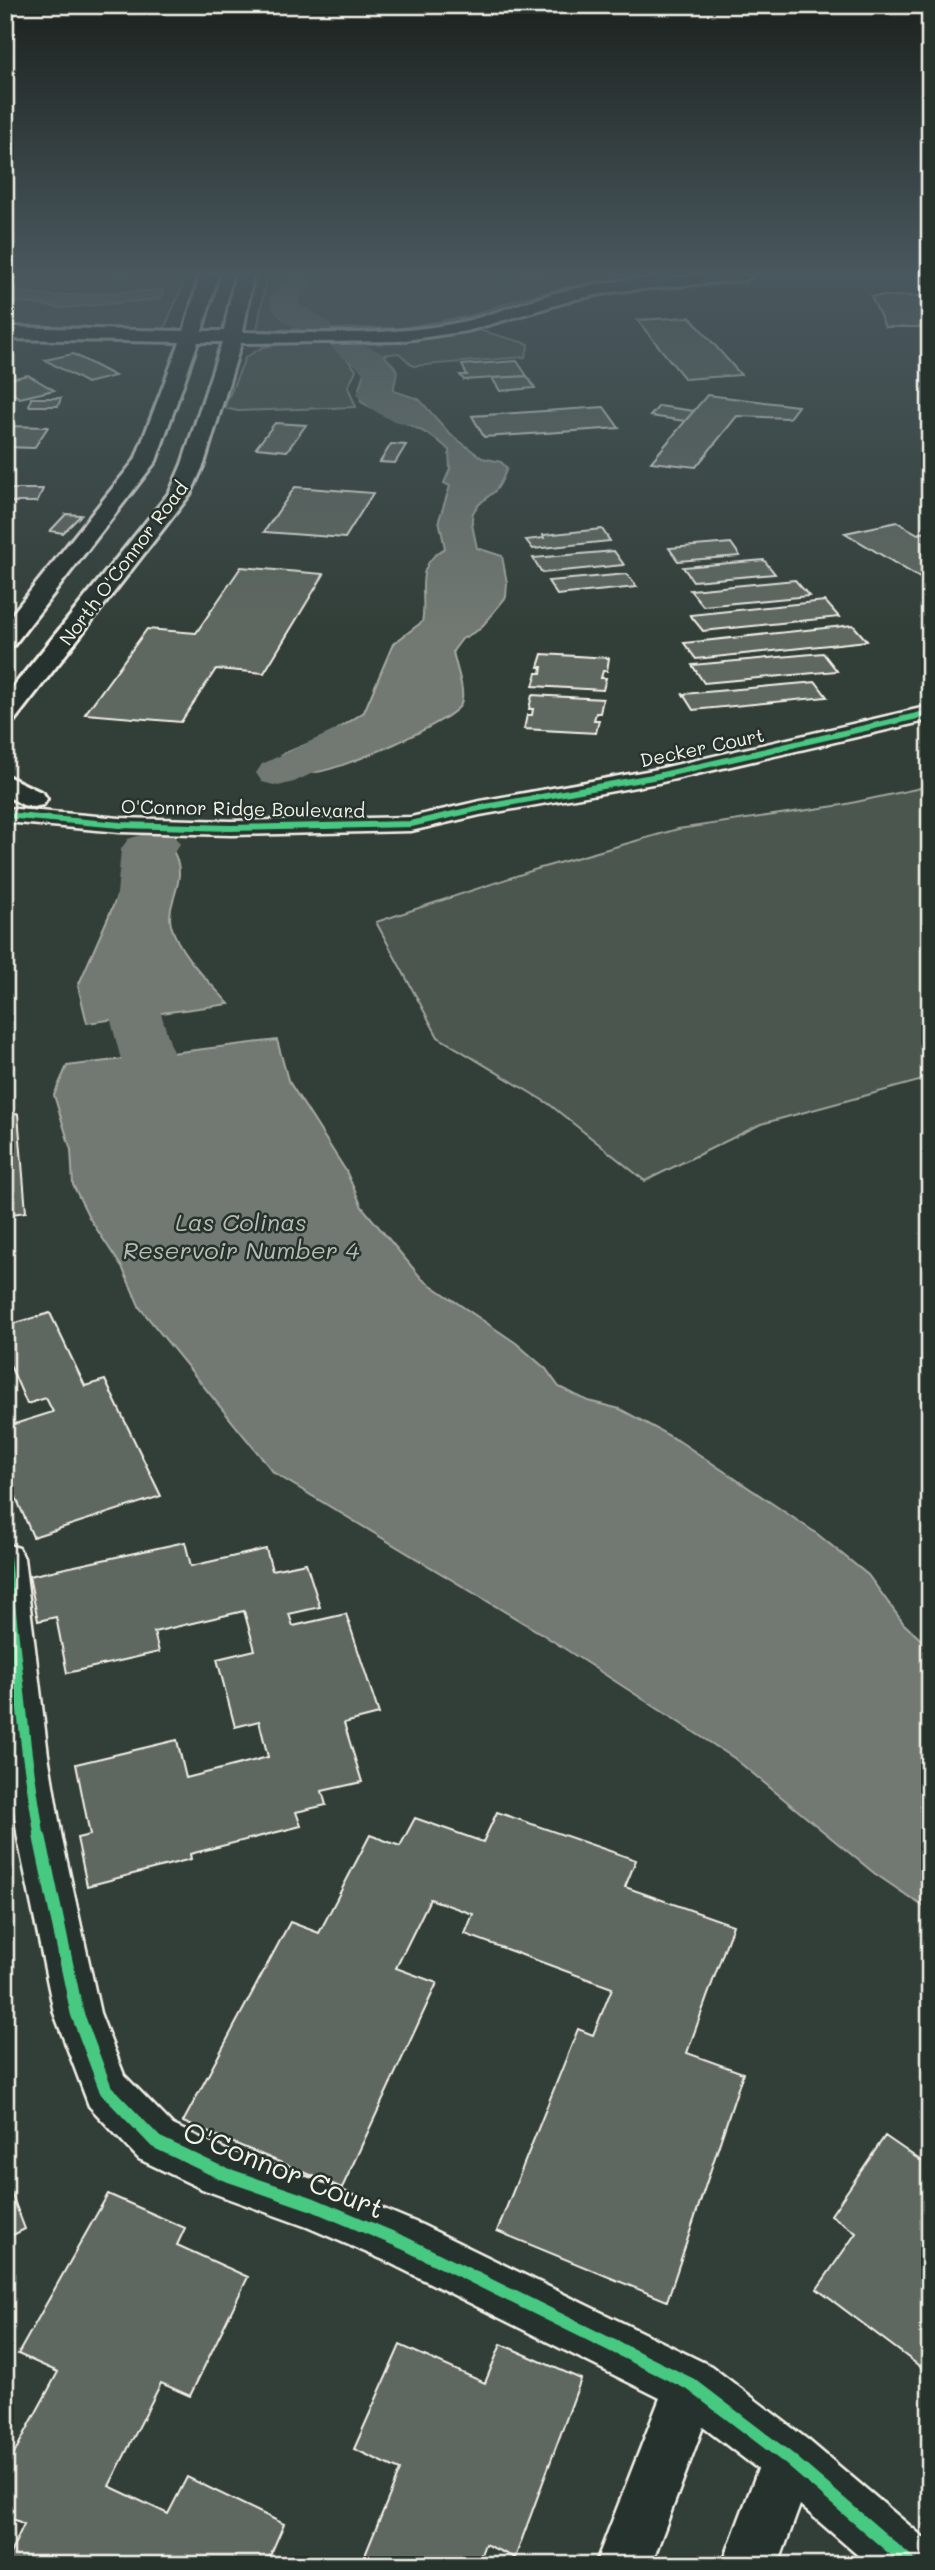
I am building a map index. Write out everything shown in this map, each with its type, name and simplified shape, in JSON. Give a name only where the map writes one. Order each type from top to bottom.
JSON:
[{"type":"main road","name":"North O'Connor Road","points":[[5,640],[145,461],[169,395]]},
{"type":"main road","name":"North O'Connor Road","points":[[5,715],[180,493],[216,395]]},
{"type":"main road","points":[[24,616],[83,619]]},
{"type":"main road","points":[[5,783],[13,809]]},
{"type":"street","name":"Decker Court","points":[[480,807],[658,776],[930,713]]},
{"type":"street","name":"O'Connor Ridge Boulevard","points":[[13,809],[134,825],[346,828],[411,824],[480,807]]},
{"type":"street","name":"O'Connor Court","points":[[5,1558],[27,1755],[40,1839],[77,2014],[106,2090],[156,2142],[219,2172],[312,2204],[393,2238],[692,2385],[789,2459],[912,2565]]},
{"type":"street","points":[[623,2565],[692,2385]]},
{"type":"street","points":[[750,2565],[789,2459]]},
{"type":"shaded area","points":[[229,395],[351,395],[356,407],[238,411],[224,408]]},
{"type":"shaded area","points":[[930,786],[930,1078],[761,1124],[645,1181],[549,1104],[438,1037],[376,922],[537,869],[678,829],[842,805]]},
{"type":"water","points":[[360,395],[406,395],[419,399],[450,434],[482,458],[501,462],[507,468],[496,490],[472,515],[477,548],[502,556],[507,583],[506,597],[480,629],[462,639],[453,651],[462,698],[461,704],[453,712],[417,733],[368,755],[315,772],[279,760],[283,754],[329,735],[364,712],[393,644],[422,622],[424,572],[434,555],[445,548],[439,520],[450,486],[444,483],[450,469],[449,450],[418,429],[361,402]]},
{"type":"water","points":[[144,849],[173,851],[179,872],[170,916],[175,936],[188,958],[229,1004],[87,1023],[78,986],[135,856]]},
{"type":"water","name":"Las Colinas Reservoir Number 4","points":[[277,1040],[288,1080],[346,1171],[362,1207],[422,1279],[516,1343],[546,1369],[559,1387],[588,1401],[620,1409],[679,1441],[816,1533],[868,1575],[904,1624],[930,1648],[930,1911],[874,1873],[734,1758],[542,1634],[274,1473],[140,1308],[123,1269],[90,1219],[73,1185],[71,1150],[54,1095],[67,1066]]},
{"type":"building","points":[[707,395],[798,406],[789,418],[737,416],[696,467],[651,462]]},
{"type":"building","points":[[31,398],[61,398],[58,406],[29,406]]},
{"type":"building","points":[[659,406],[694,411],[685,421],[650,416]]},
{"type":"building","points":[[604,407],[619,428],[484,437],[472,416]]},
{"type":"building","points":[[275,423],[306,425],[287,451],[256,448]]},
{"type":"building","points":[[5,426],[48,427],[34,448],[5,447]]},
{"type":"building","points":[[391,444],[406,445],[395,463],[380,462]]},
{"type":"building","points":[[295,487],[373,493],[345,538],[264,532]]},
{"type":"building","points":[[5,489],[43,489],[37,502],[5,502]]},
{"type":"building","points":[[66,514],[81,515],[63,533],[50,531]]},
{"type":"building","points":[[897,522],[918,534],[930,531],[930,584],[845,533]]},
{"type":"building","points":[[602,529],[610,541],[533,549],[526,540],[544,538],[543,535]]},
{"type":"building","points":[[731,543],[740,556],[678,561],[669,548]]},
{"type":"building","points":[[614,551],[624,565],[542,573],[533,558]]},
{"type":"building","points":[[764,560],[775,574],[693,581],[683,567]]},
{"type":"building","points":[[241,567],[324,574],[264,673],[216,669],[181,722],[85,714],[147,629],[196,633]]},
{"type":"building","points":[[627,574],[637,587],[557,595],[548,581]]},
{"type":"building","points":[[795,580],[809,596],[703,606],[690,590]]},
{"type":"building","points":[[825,601],[839,617],[703,631],[690,615]]},
{"type":"building","points":[[853,625],[867,641],[696,659],[684,643]]},
{"type":"building","points":[[823,653],[837,671],[704,683],[692,665]]},
{"type":"building","points":[[542,654],[609,658],[607,671],[603,671],[601,678],[606,678],[603,690],[533,686],[537,673],[541,673],[542,667],[538,667]]},
{"type":"building","points":[[816,682],[827,697],[693,710],[683,694]]},
{"type":"building","points":[[532,695],[603,699],[600,713],[596,713],[594,720],[599,720],[596,733],[524,729],[527,715],[532,715],[533,709],[529,709]]},
{"type":"building","points":[[18,1114],[26,1212],[5,1215],[5,1115]]},
{"type":"building","points":[[50,1313],[85,1386],[105,1380],[161,1496],[33,1537],[5,1472],[5,1427],[53,1412],[46,1398],[27,1404],[9,1363],[5,1364],[5,1326]]},
{"type":"building","points":[[185,1542],[191,1566],[266,1549],[272,1570],[306,1563],[320,1607],[289,1614],[293,1626],[346,1614],[379,1714],[344,1723],[362,1782],[322,1791],[326,1805],[296,1812],[301,1826],[190,1854],[191,1859],[87,1886],[77,1838],[90,1835],[76,1764],[177,1740],[186,1778],[268,1757],[259,1721],[235,1727],[217,1659],[255,1650],[244,1611],[154,1632],[159,1652],[67,1673],[56,1617],[38,1621],[29,1576]]},
{"type":"building","points":[[497,1812],[636,1860],[625,1887],[733,1925],[687,2053],[743,2073],[667,2301],[497,2231],[578,2029],[593,2035],[612,1988],[465,1934],[473,1914],[430,1899],[396,1968],[437,1983],[342,2188],[183,2122],[290,1922],[319,1933],[370,1835],[400,1846],[415,1818],[483,1842]]},
{"type":"building","points":[[885,2136],[930,2167],[930,2374],[817,2289],[856,2233],[831,2215]]},
{"type":"building","points":[[5,2177],[25,2229],[5,2239]]},
{"type":"building","points":[[108,2194],[185,2228],[177,2245],[248,2277],[190,2396],[161,2383],[109,2486],[168,2514],[187,2477],[284,2524],[266,2565],[5,2564],[24,2524],[5,2515],[5,2470],[58,2372],[18,2354]]},
{"type":"building","points":[[501,2344],[581,2379],[515,2558],[485,2544],[477,2565],[361,2565],[400,2470],[354,2449],[400,2345],[485,2383]]},
{"type":"waterway","points":[[375,395],[411,417]]},
{"type":"waterway","points":[[278,773],[372,729]]},
{"type":"waterway","points":[[157,844],[144,849],[141,894],[124,974],[147,1056],[181,1133]]},
{"type":"cycle path","points":[[5,815],[120,825],[231,828],[411,824],[480,808],[658,776],[930,713]]},
{"type":"cycle path","points":[[5,1558],[27,1755],[40,1839],[77,2013],[106,2090],[156,2142],[219,2172],[312,2204],[404,2243],[692,2385],[789,2459],[912,2565]]}]
